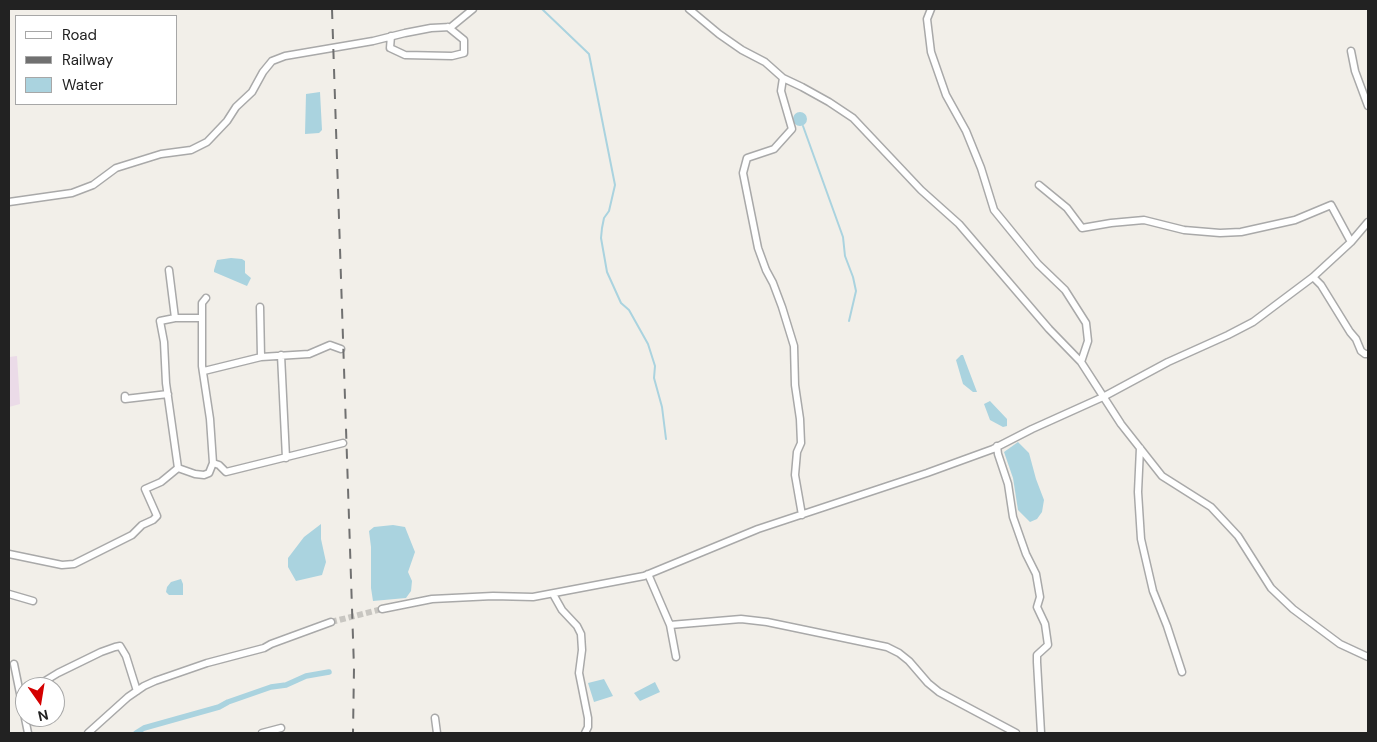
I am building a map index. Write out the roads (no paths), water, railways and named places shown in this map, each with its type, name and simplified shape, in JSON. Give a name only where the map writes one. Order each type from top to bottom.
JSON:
[{"type":"street","points":[[9,202],[72,193],[94,185],[116,168],[161,154],[191,150],[208,142],[227,121],[236,107],[252,92],[263,72],[272,61],[285,56],[373,41],[431,28],[451,27],[473,9]]},
{"type":"street","points":[[689,9],[719,34],[742,50],[765,62],[783,78],[802,86],[853,118],[921,190],[959,224],[1049,329],[1081,362],[1121,424],[1162,476],[1211,507],[1238,536],[1271,588],[1293,609],[1340,644],[1368,657]]},
{"type":"street","points":[[931,9],[927,19],[931,52],[946,95],[966,131],[982,168],[994,210],[1038,264],[1066,290],[1086,323],[1088,341],[1081,362]]},
{"type":"street","points":[[391,36],[390,48],[405,55],[452,56],[464,53],[464,40],[448,27]]},
{"type":"street","points":[[1351,50],[1355,70],[1368,106]]},
{"type":"street","points":[[783,78],[781,91],[792,129],[774,149],[747,158],[743,167],[743,178],[761,255],[782,307],[794,346],[795,385],[801,443],[797,452],[795,475],[802,515]]},
{"type":"street","points":[[1039,185],[1067,208],[1082,228],[1144,220],[1184,230],[1220,233],[1241,232],[1295,220],[1331,205],[1351,242]]},
{"type":"street","points":[[382,609],[432,599],[554,594],[648,574],[758,529],[927,473],[997,446],[1103,397],[1168,362],[1236,332],[1284,300],[1313,277],[1351,242],[1368,222]]},
{"type":"street","points":[[169,270],[175,318]]},
{"type":"street","points":[[1313,277],[1321,285],[1356,339],[1361,350],[1368,354]]},
{"type":"street","points":[[178,468],[204,475],[209,473],[213,463],[210,419],[201,346],[202,303],[206,298]]},
{"type":"street","points":[[260,307],[260,357]]},
{"type":"street","points":[[178,468],[166,383],[164,342],[160,321],[175,318],[202,318]]},
{"type":"street","points":[[204,371],[260,357],[309,354],[330,345],[341,349]]},
{"type":"street","points":[[281,355],[286,458]]},
{"type":"street","points":[[125,396],[125,399],[168,394]]},
{"type":"street","points":[[213,463],[219,465],[226,472],[343,443]]},
{"type":"street","points":[[997,446],[1008,484],[1013,517],[1026,554],[1036,574],[1040,597],[1037,607],[1045,624],[1048,645],[1037,655],[1041,733]]},
{"type":"street","points":[[1140,448],[1138,492],[1140,539],[1153,591],[1182,672]]},
{"type":"street","points":[[9,554],[66,565],[90,557],[132,535],[142,525],[157,516],[145,489],[160,482],[178,468]]},
{"type":"street","points":[[648,574],[670,624],[676,658]]},
{"type":"street","points":[[9,594],[33,601]]},
{"type":"street","points":[[554,594],[562,610],[577,626],[581,634],[582,650],[579,673],[588,718],[588,728],[585,733]]},
{"type":"street","points":[[670,624],[695,621],[750,620],[887,647],[909,661],[928,683],[939,692],[1016,733]]},
{"type":"street","points":[[88,733],[114,709],[155,681],[207,663],[264,648],[270,644],[331,622]]},
{"type":"street","points":[[51,677],[101,652],[120,646],[126,656],[138,691]]},
{"type":"street","points":[[14,664],[17,677]]},
{"type":"street","points":[[435,718],[437,733]]},
{"type":"street","points":[[262,733],[281,728]]},
{"type":"water","points":[[320,92],[322,130],[319,133],[305,134],[306,94]]},
{"type":"water","points":[[800,112],[805,114],[807,119],[805,124],[800,126],[795,124],[793,119],[795,114]]},
{"type":"water","points":[[231,258],[245,261],[245,273],[251,278],[247,286],[214,272],[217,260]]},
{"type":"water","points":[[963,355],[977,392],[973,392],[963,384],[956,360]]},
{"type":"water","points":[[990,401],[1007,419],[1007,426],[1003,427],[990,420],[984,404]]},
{"type":"water","points":[[1018,442],[1029,453],[1044,500],[1042,512],[1037,519],[1030,522],[1018,510],[1013,478],[1004,452]]},
{"type":"water","points":[[321,524],[321,539],[326,562],[322,575],[296,581],[288,567],[288,558],[304,537]]},
{"type":"water","points":[[393,525],[405,527],[415,552],[408,572],[412,581],[411,591],[406,598],[373,601],[369,531],[374,527]]},
{"type":"water","points":[[181,579],[183,595],[169,595],[166,592],[167,587],[171,582]]},
{"type":"water","points":[[604,679],[613,696],[594,702],[588,683]]},
{"type":"water","points":[[655,682],[660,692],[640,701],[634,693]]},
{"type":"waterway","points":[[542,9],[589,54],[615,185],[609,211],[604,218],[601,238],[607,272],[621,303],[629,310],[648,344],[655,366],[654,378],[662,407],[666,439]]},
{"type":"waterway","points":[[803,126],[843,237],[845,256],[853,277],[856,291],[849,321]]},
{"type":"waterway","points":[[136,733],[144,728],[219,707],[271,687],[286,685],[306,676],[329,672]]},
{"type":"tunnel","points":[[331,622],[382,609]]},
{"type":"railway","points":[[332,9],[354,668],[353,733]]}]
